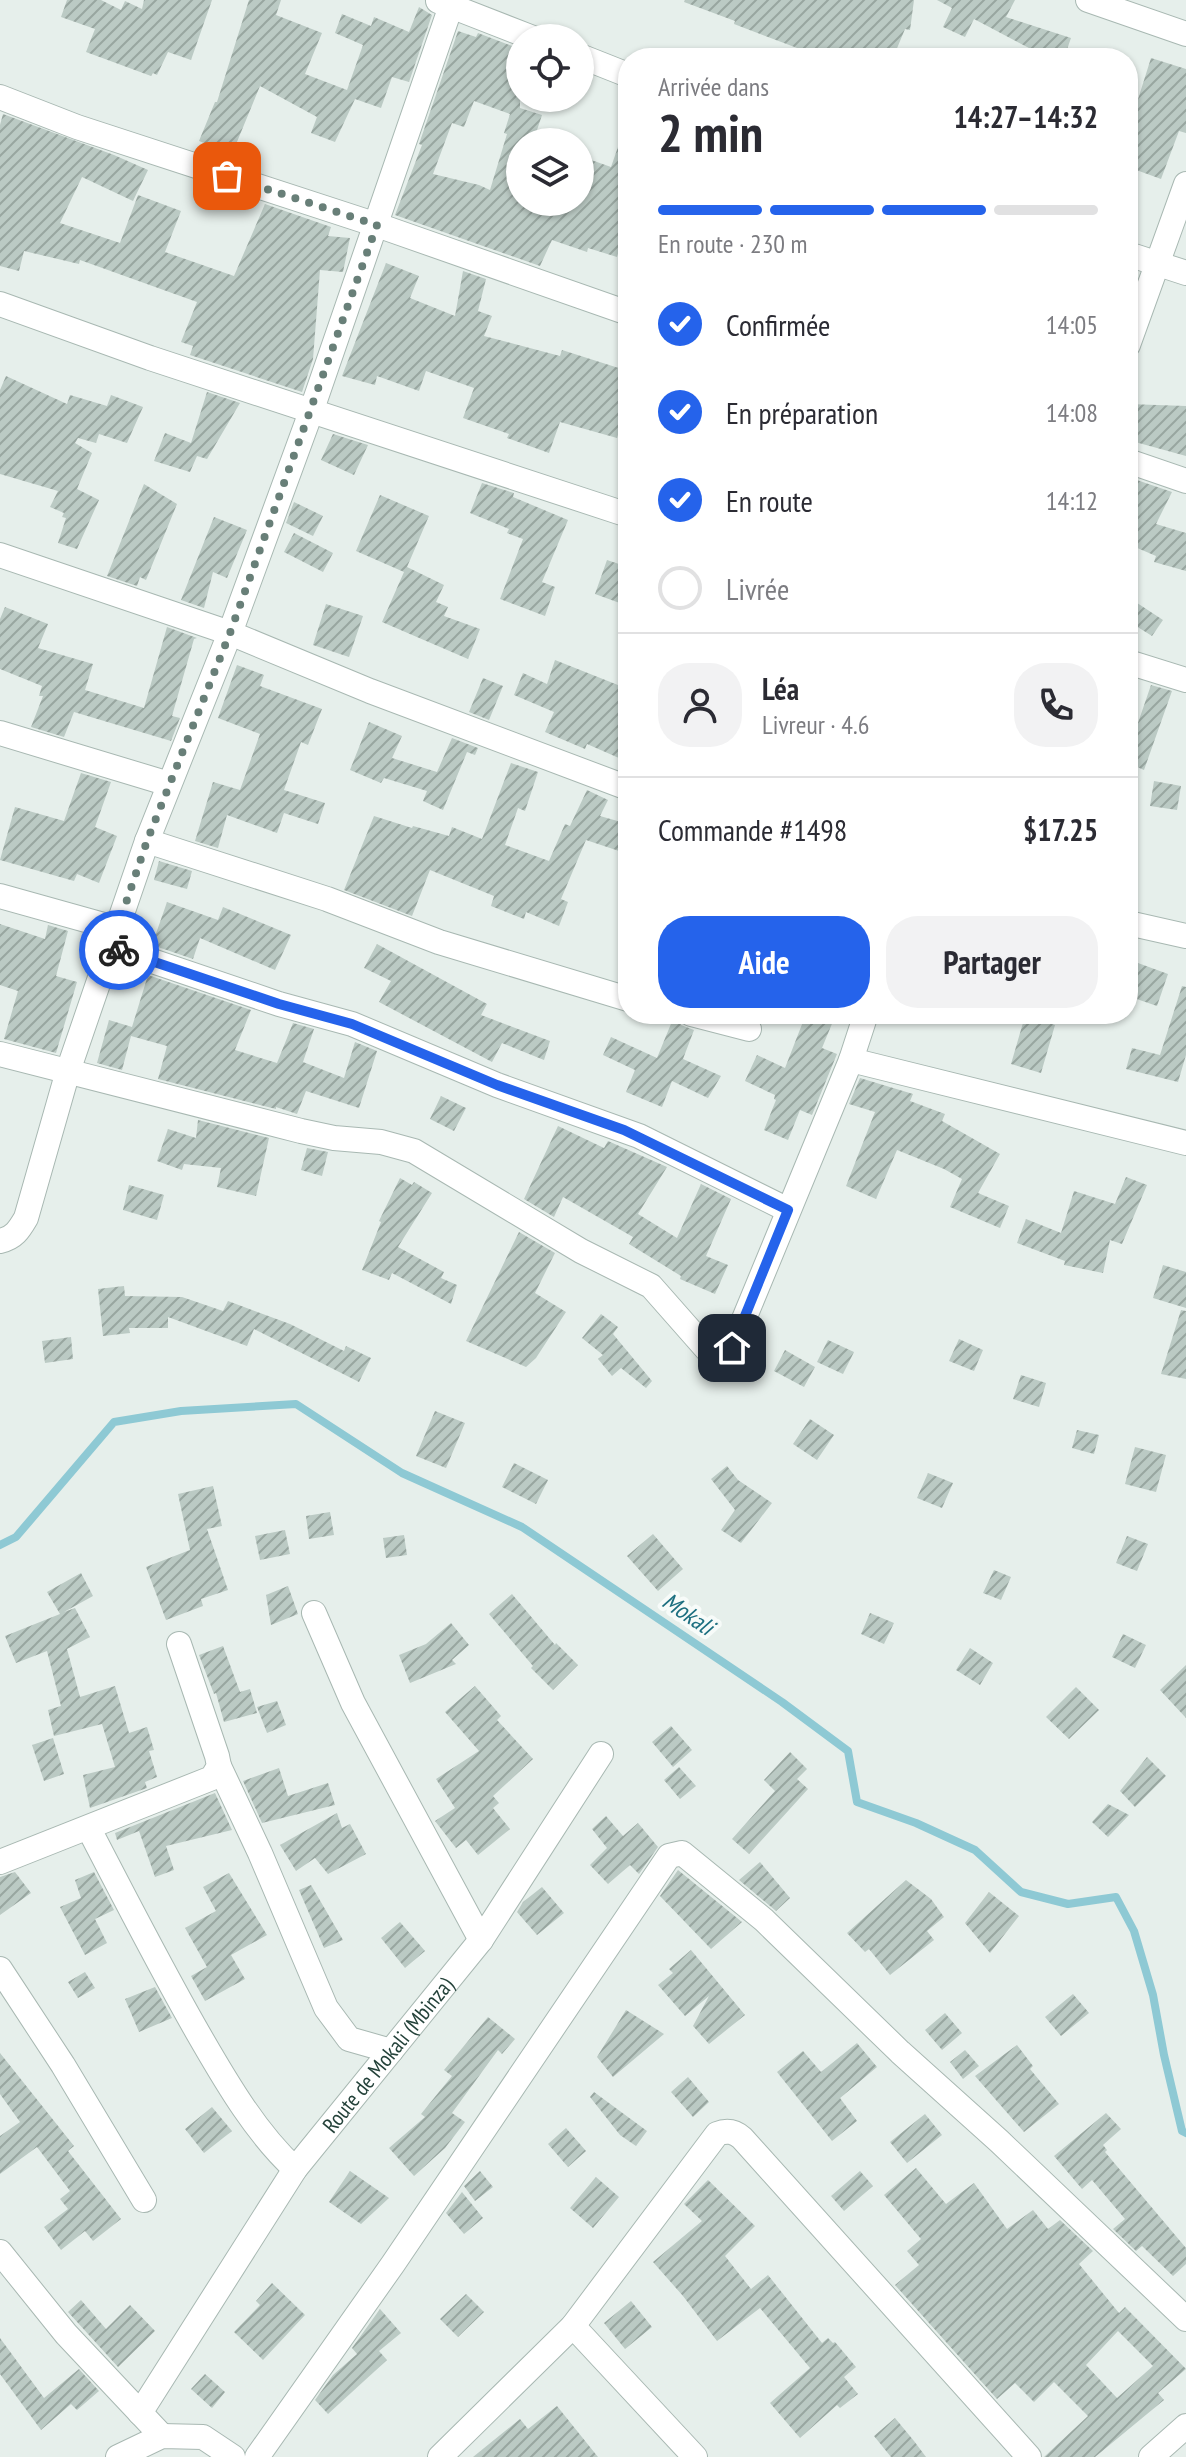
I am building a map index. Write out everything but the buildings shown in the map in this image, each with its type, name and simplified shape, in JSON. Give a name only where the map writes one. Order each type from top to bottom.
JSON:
[{"type":"street","points":[[1088,0],[1125,6],[1186,34]]},
{"type":"street","points":[[0,1241],[18,1233],[26,1218],[68,1071],[147,841],[230,633],[311,412],[377,225],[446,2],[506,27]]},
{"type":"street","points":[[594,62],[618,71]]},
{"type":"street","points":[[0,97],[77,127],[377,225],[618,309]]},
{"type":"street","points":[[1138,319],[1186,184]]},
{"type":"street","points":[[1138,257],[1186,273]]},
{"type":"street","points":[[0,304],[150,358],[618,512]]},
{"type":"street","points":[[1138,464],[1186,481]]},
{"type":"street","points":[[0,555],[230,633],[370,691],[618,784]]},
{"type":"street","points":[[1138,665],[1186,680]]},
{"type":"street","points":[[0,733],[169,784]]},
{"type":"street","points":[[147,841],[327,899],[439,942],[618,996]]},
{"type":"street","points":[[0,896],[279,1004],[352,1024],[497,1085],[639,1136],[788,1210]]},
{"type":"street","points":[[1138,925],[1186,936]]},
{"type":"street","points":[[730,1024],[749,1029]]},
{"type":"street","points":[[0,1054],[301,1131],[334,1138],[381,1142],[414,1151],[581,1251],[651,1286],[710,1353],[721,1356],[732,1348],[851,1060],[863,1024]]},
{"type":"street","points":[[851,1060],[1184,1136]]},
{"type":"street","points":[[314,1613],[353,1703],[481,1940]]},
{"type":"street","points":[[179,1644],[219,1766],[326,2008],[349,2039],[391,2051]]},
{"type":"street","name":"Route de Mokali (Mbinza)","points":[[140,2413],[295,2169],[481,1940],[601,1754]]},
{"type":"street","points":[[0,1862],[212,1778],[219,1766]]},
{"type":"street","points":[[89,1829],[179,2000],[228,2084],[281,2156],[295,2169]]},
{"type":"street","points":[[257,2457],[393,2264],[669,1856],[682,1853],[764,1920],[900,2052],[999,2141],[1186,2319]]},
{"type":"street","points":[[0,1969],[63,2065],[144,2200]]},
{"type":"street","points":[[440,2457],[573,2326],[717,2134],[724,2131],[735,2132],[1029,2457]]},
{"type":"street","points":[[0,2252],[66,2334],[162,2436]]},
{"type":"street","points":[[573,2326],[695,2457]]},
{"type":"street","points":[[1151,2457],[1186,2426]]},
{"type":"street","points":[[118,2457],[162,2436],[203,2437],[233,2457]]},
{"type":"waterway","name":"Mokali","points":[[0,1545],[16,1537],[114,1422],[181,1411],[296,1404],[402,1473],[522,1527],[782,1702],[848,1751],[857,1802],[916,1823],[975,1850],[1021,1892],[1068,1904],[1116,1897],[1134,1931],[1153,1995],[1182,2131],[1186,2133]]},
{"type":"way so far","points":[[119,950],[111,947],[147,841],[230,633],[377,225],[227,176]]},
{"type":"route","points":[[119,950],[279,1004],[352,1024],[497,1085],[639,1136],[788,1210],[732,1348]]}]
